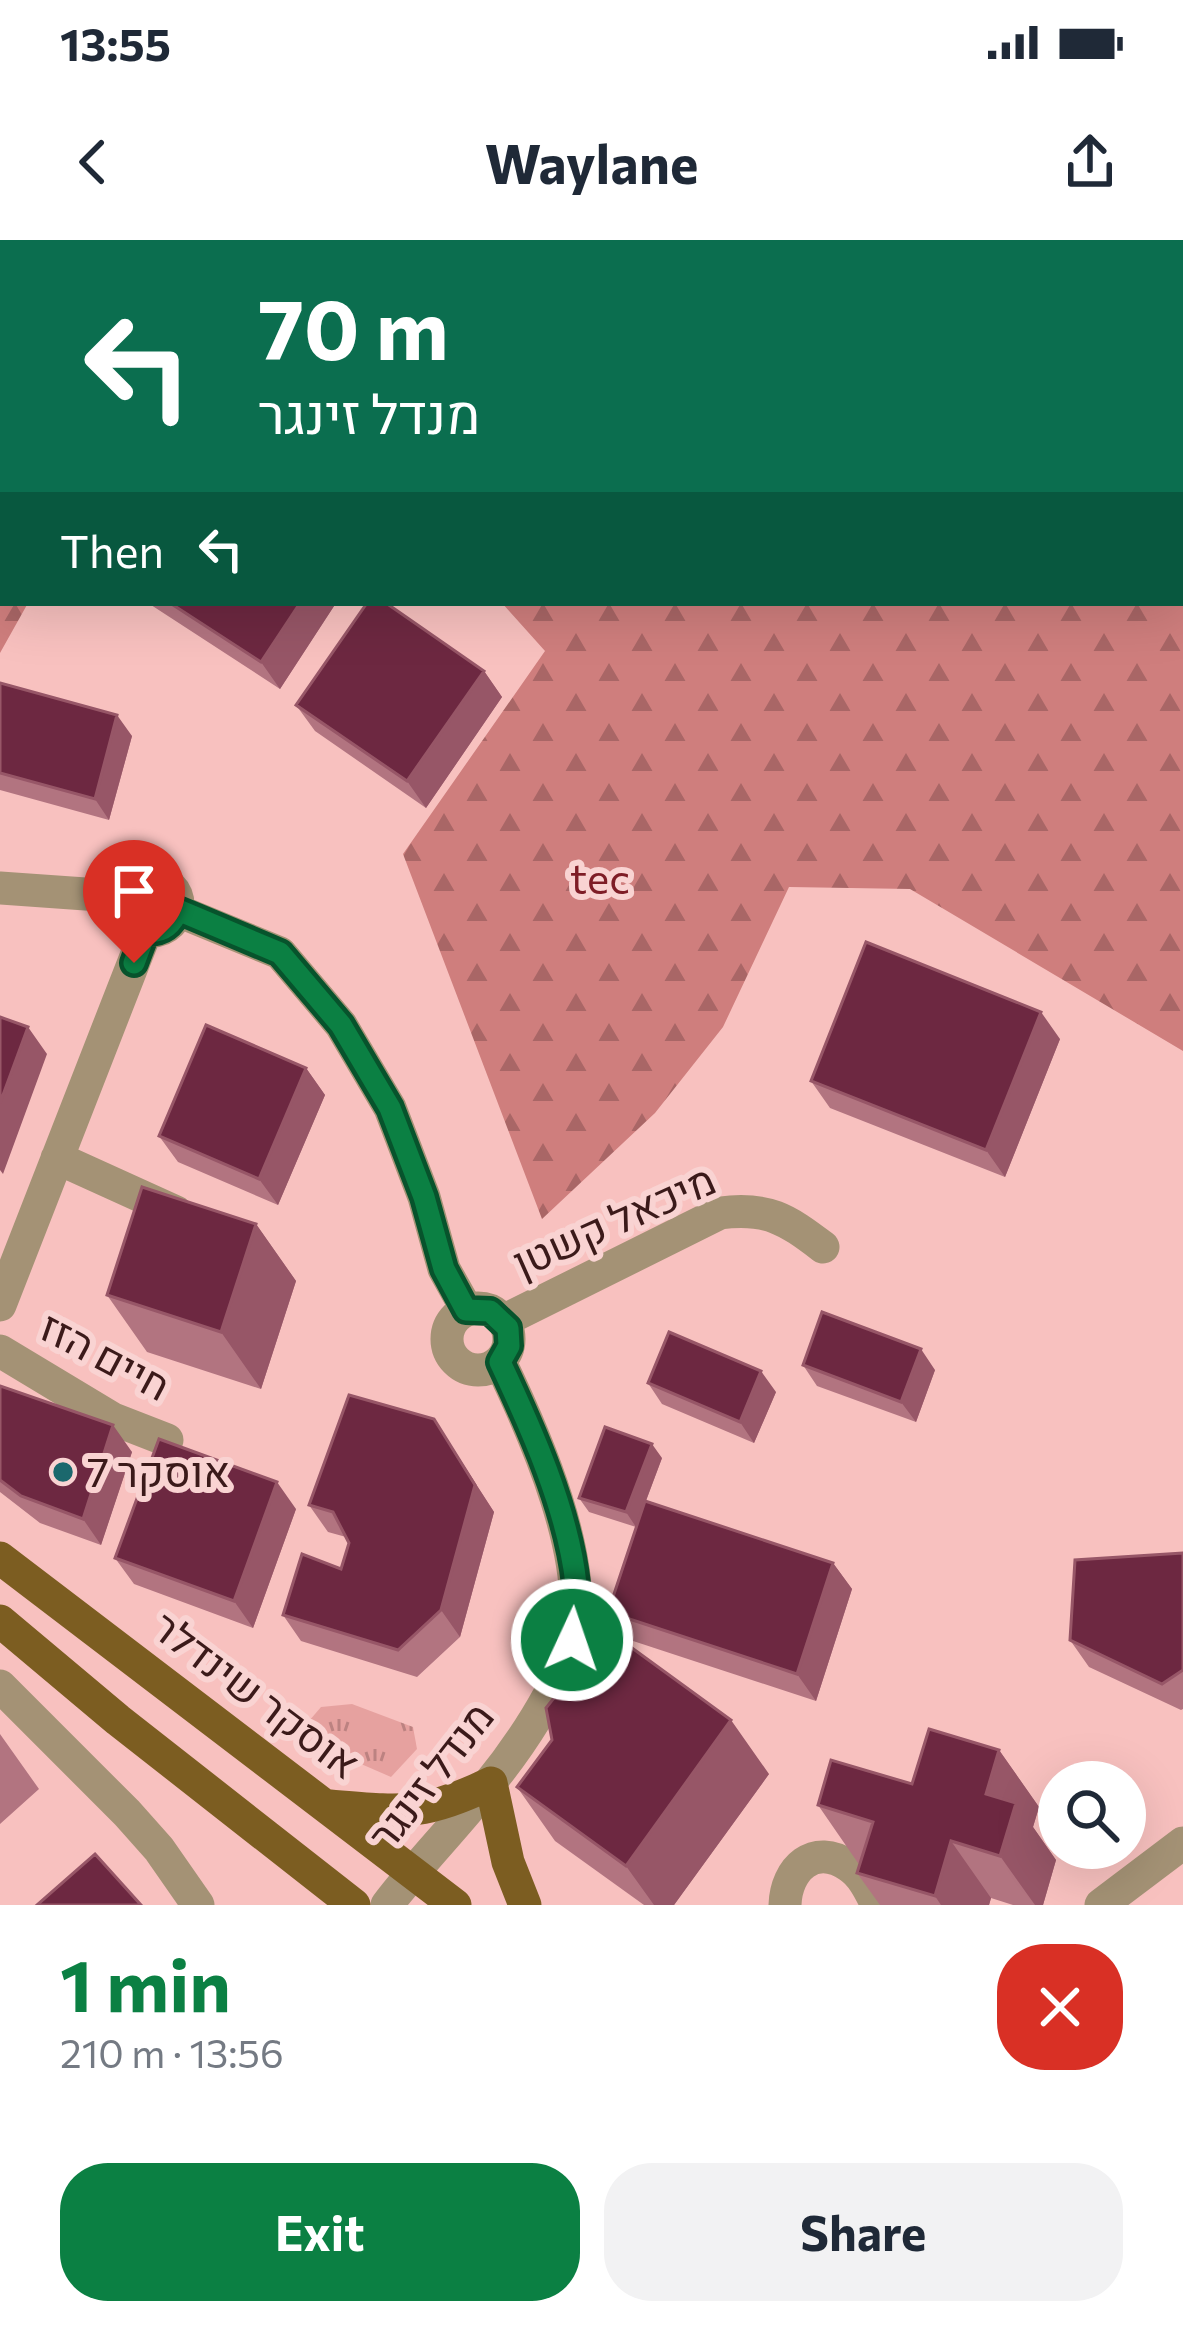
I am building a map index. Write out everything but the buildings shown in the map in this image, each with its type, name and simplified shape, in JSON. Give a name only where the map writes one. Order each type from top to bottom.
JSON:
[{"type":"main road","name":"אוסקר שינדלר","points":[[0,1558],[455,1905]]},
{"type":"main road","points":[[0,1622],[354,1905]]},
{"type":"main road","points":[[328,1806],[403,1812],[447,1804],[490,1783],[508,1862],[525,1905]]},
{"type":"street","points":[[146,880],[164,881],[176,894],[178,910],[170,925],[154,932],[131,922],[126,905],[146,880]]},
{"type":"street","points":[[0,888],[128,897]]},
{"type":"street","points":[[178,910],[280,953],[341,1025],[390,1108],[424,1197],[444,1269],[466,1310]]},
{"type":"street","name":"חיים הזז","points":[[0,1305],[146,931]]},
{"type":"street","points":[[57,1158],[214,1229]]},
{"type":"street","name":"מיכאל קשטן","points":[[503,1321],[720,1213],[753,1209],[788,1220],[824,1247]]},
{"type":"street","points":[[483,1308],[503,1321],[509,1346],[500,1362],[472,1370],[449,1352],[448,1333],[466,1310],[483,1308]]},
{"type":"street","name":"חיים הזז","points":[[0,1351],[113,1419],[167,1440]]},
{"type":"street","name":"מנדל זינגר","points":[[388,1905],[490,1783],[557,1680],[572,1640],[577,1587],[565,1534],[532,1427],[500,1362]]},
{"type":"street","points":[[0,1686],[127,1813],[198,1905]]},
{"type":"street","points":[[1101,1905],[1183,1843]]},
{"type":"street","points":[[784,1905],[785,1886],[797,1867],[813,1858],[833,1857],[853,1868],[877,1905]]},
{"type":"green space","name":"tec","points":[[0,606],[26,606],[0,653]]},
{"type":"green space","name":"tec","points":[[505,606],[1183,606],[1183,1051],[910,889],[789,887],[723,1027],[655,1113],[542,1219],[403,854],[545,651]]},
{"type":"green space","points":[[352,1704],[413,1727],[417,1749],[391,1777],[322,1747],[309,1721],[321,1707]]},
{"type":"place","name":"אוסקר 7","points":[[63,1472]]},
{"type":"route","points":[[134,963],[146,931],[170,925],[178,910],[280,953],[341,1025],[390,1108],[424,1197],[444,1269],[466,1310],[490,1311],[508,1328],[509,1346],[500,1362],[532,1427],[577,1587],[572,1640]]}]
